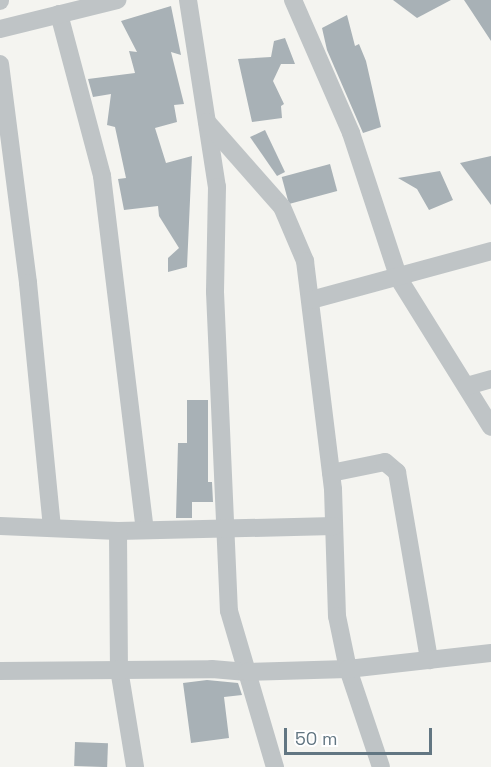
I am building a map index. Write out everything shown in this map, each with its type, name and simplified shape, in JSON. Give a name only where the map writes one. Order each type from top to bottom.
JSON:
[{"type":"street","points":[[0,29],[117,0]]},
{"type":"street","points":[[188,0],[217,188],[215,292],[228,527],[229,610],[275,767]]},
{"type":"street","points":[[293,0],[351,133],[399,279],[491,427]]},
{"type":"street","points":[[59,14],[102,176],[145,530]]},
{"type":"street","points":[[0,64],[9,199],[52,528]]},
{"type":"street","points":[[207,122],[282,207],[305,261],[331,473],[337,616],[348,669],[381,767]]},
{"type":"street","points":[[310,300],[399,279],[491,251]]},
{"type":"street","points":[[467,386],[491,379]]},
{"type":"street","points":[[331,473],[385,462],[397,472],[429,660]]},
{"type":"street","points":[[0,526],[118,531],[333,526]]},
{"type":"street","points":[[118,531],[119,669],[135,767]]},
{"type":"street","points":[[0,671],[119,669],[247,672],[348,669],[491,653]]},
{"type":"building","points":[[393,0],[451,0],[417,18]]},
{"type":"building","points":[[464,0],[491,0],[491,41],[472,12]]},
{"type":"building","points":[[171,6],[181,55],[171,52],[184,104],[174,105],[177,122],[155,128],[166,163],[192,156],[187,267],[168,272],[168,258],[179,248],[159,216],[158,206],[124,210],[118,179],[126,178],[115,127],[107,125],[111,94],[93,97],[88,79],[135,73],[129,51],[137,52],[121,21]]},
{"type":"building","points":[[347,15],[355,46],[359,44],[366,61],[381,127],[363,133],[327,50],[322,28]]},
{"type":"building","points":[[285,38],[295,64],[281,64],[273,81],[284,104],[281,106],[282,118],[252,122],[238,59],[271,57],[274,41]]},
{"type":"building","points":[[265,130],[285,172],[277,176],[250,137]]},
{"type":"building","points":[[491,156],[491,205],[460,163]]},
{"type":"building","points":[[330,164],[337,191],[289,204],[282,177]]},
{"type":"building","points":[[440,171],[453,200],[429,210],[417,189],[398,178]]},
{"type":"building","points":[[187,400],[208,400],[208,482],[212,482],[213,502],[192,502],[192,518],[176,518],[178,443],[187,443]]},
{"type":"building","points":[[207,680],[238,683],[242,695],[224,697],[229,738],[191,743],[183,683]]},
{"type":"building","points":[[75,742],[108,743],[107,767],[74,766]]}]
